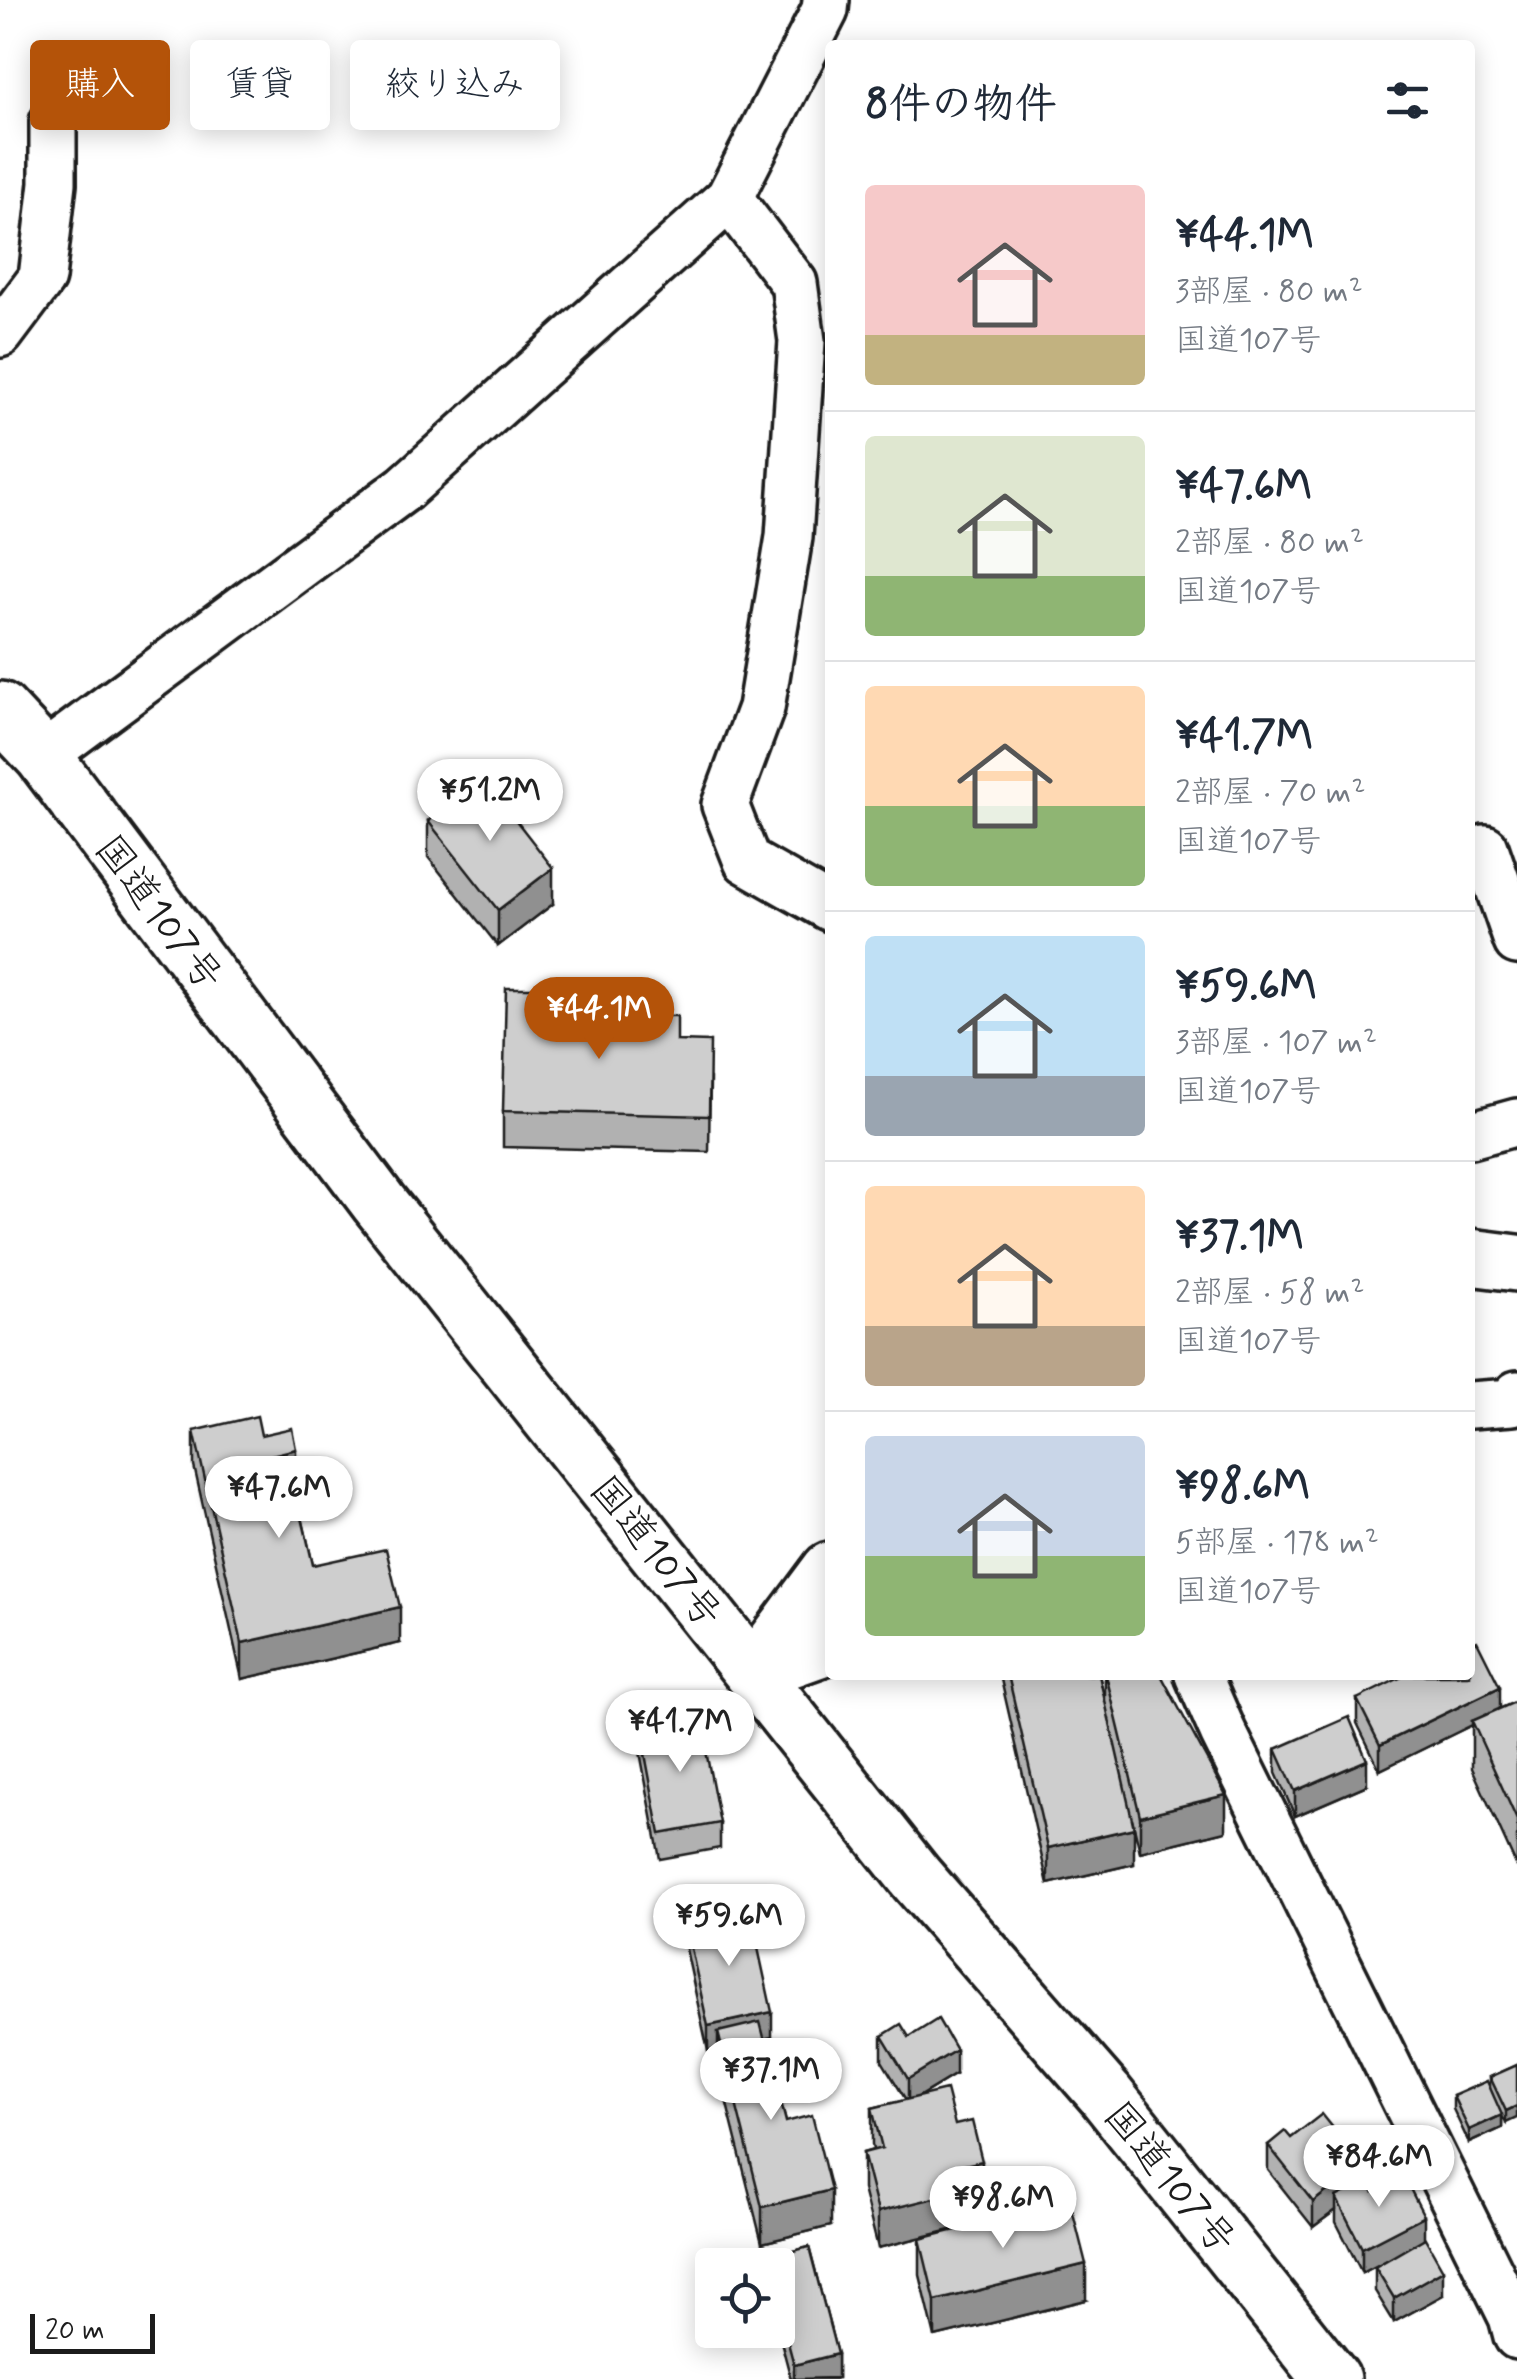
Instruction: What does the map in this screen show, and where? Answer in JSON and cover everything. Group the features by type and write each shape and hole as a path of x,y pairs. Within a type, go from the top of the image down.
{"highway":[{"name":"国道107号","path":"0,710 43,756 378,1202 916,1878 1105,2094 1332,2379"},
{"path":"1475,1257 1517,1263"},
{"path":"1475,1294 1517,1300"},
{"path":"754,1672 825,1577"},
{"path":"754,1672 825,1647"}],"street":[{"path":"43,756 405,488 729,198 825,10 826,0"},
{"path":"0,334 42,278 52,183 52,130"},
{"path":"729,198 794,283 802,340 789,538 777,613 761,708 726,806 747,861 825,909"},
{"path":"1491,848 1517,941"},
{"path":"1475,1134 1517,1122"},
{"path":"1475,1405 1512,1402 1517,1394"},
{"path":"1200,1680 1222,1732 1512,2317 1517,2336"}],"building":[{"path":"483,778 553,868 498,910 428,821"},
{"path":"506,988 556,988 555,1013 677,1016 677,1041 710,1042 709,1116 503,1111"},
{"path":"257,1416 261,1435 292,1428 296,1449 268,1456 272,1475 291,1470 313,1565 386,1549 400,1607 242,1643 194,1431"},
{"path":"1475,1642 1500,1687 1380,1745 1357,1699 1396,1680 1475,1680"},
{"path":"1009,1680 1100,1680 1134,1828 1048,1848"},
{"path":"1107,1680 1164,1680 1226,1795 1140,1816"},
{"path":"1517,1701 1517,1820 1472,1721"},
{"path":"699,1715 720,1823 660,1834 640,1727"},
{"path":"1349,1717 1367,1760 1295,1791 1276,1749"},
{"path":"750,1911 772,2012 708,2026 686,1925"},
{"path":"938,2019 956,2050 908,2079 882,2036 901,2024 909,2037"},
{"path":"760,2022 786,2122 812,2115 831,2190 762,2207 718,2032"},
{"path":"1517,2065 1517,2106 1506,2111 1490,2077"},
{"path":"1487,2081 1502,2115 1469,2130 1453,2096"},
{"path":"946,2090 955,2125 972,2121 982,2161 961,2166 967,2190 878,2212 863,2153 882,2148 872,2108"},
{"path":"1322,2114 1362,2164 1313,2202 1268,2145 1285,2131 1291,2138"},
{"path":"1403,2175 1424,2216 1362,2248 1336,2197 1368,2181 1373,2191"},
{"path":"1070,2201 1086,2264 935,2301 920,2239"},
{"path":"1425,2238 1443,2270 1394,2298 1375,2267"},
{"path":"809,2247 837,2354 794,2365 789,2348 795,2348 795,2250"}]}
